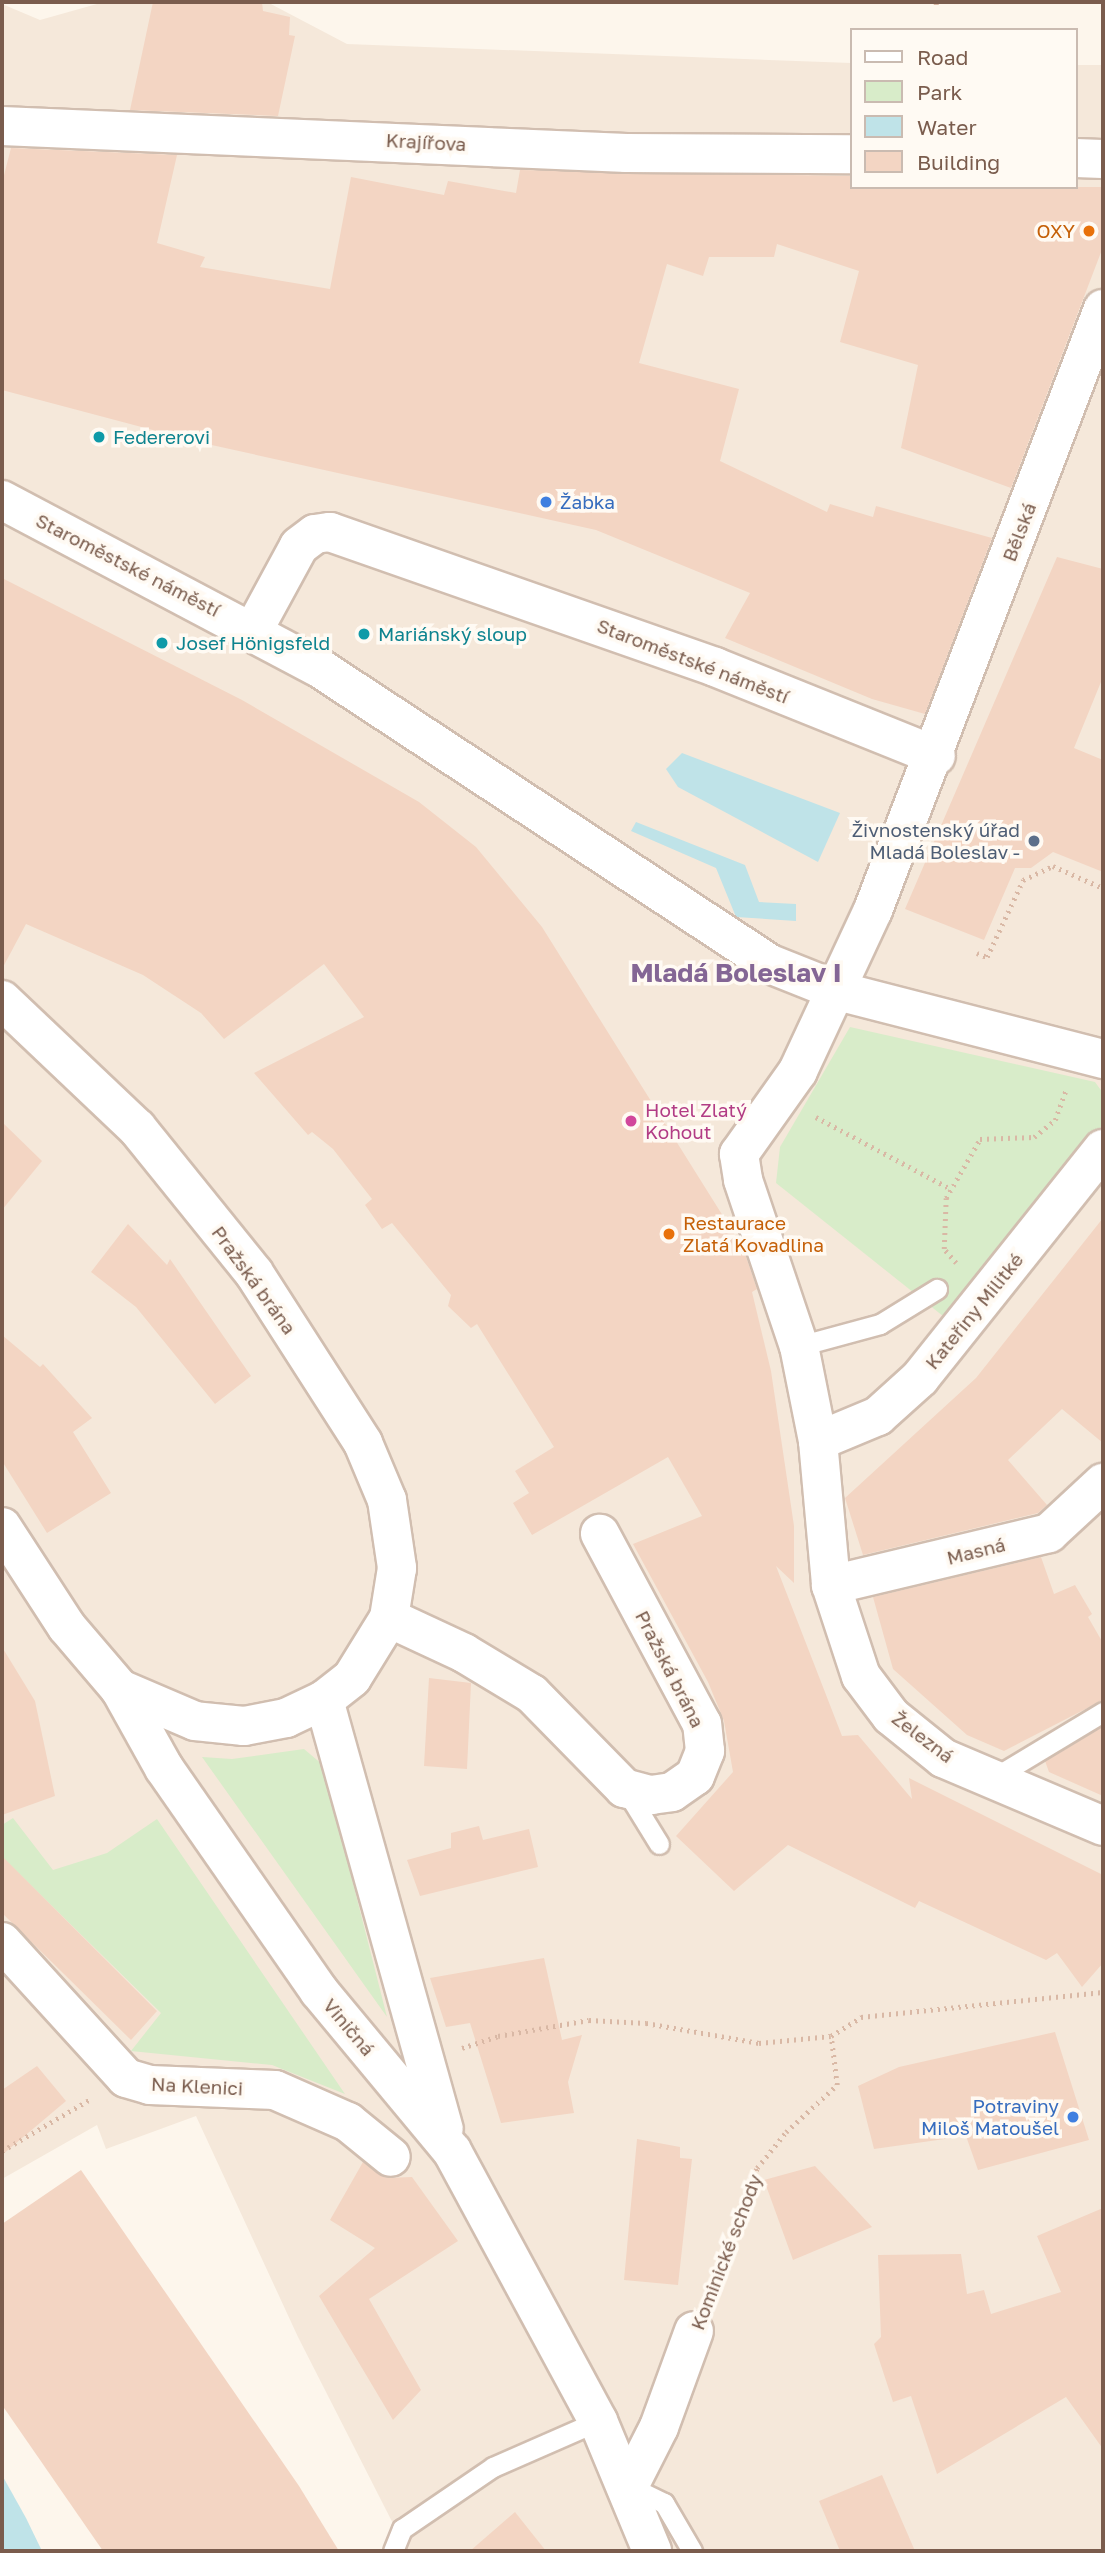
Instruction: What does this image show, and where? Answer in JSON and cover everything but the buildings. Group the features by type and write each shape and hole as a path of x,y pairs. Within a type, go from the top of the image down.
{"street":[{"name":"Krajířova","path":"2,126 626,153 850,154"},
{"path":"1077,158 1103,159"},
{"name":"Bělská","path":"936,756 1103,309"},
{"name":"Staroměstské náměstí","path":"2,500 254,629 769,964 838,992 1092,1054"},
{"name":"Staroměstské náměstí","path":"254,629 299,547 315,534 330,532 715,667 936,756"},
{"path":"781,1098 838,992 936,756"},
{"name":"Pražská brána","path":"2,1000 145,1121 254,1273 395,1496 397,1568 389,1618 352,1678 324,1700 286,1718 244,1726 195,1721 120,1689"},
{"name":"Železná","path":"781,1098 739,1154 743,1180 799,1346 818,1441 822,1526 831,1586 861,1676 891,1716 943,1758 1103,1826"},
{"name":"Kateřiny Militké","path":"818,1441 878,1416 920,1378 1103,1149"},
{"name":"Masná","path":"831,1586 1049,1533 1103,1483"},
{"name":"Viničná","path":"2,1527 67,1627 120,1689 164,1768 318,1991 452,2151 598,2421 629,2486 652,2551"},
{"name":"Pražská brána","path":"600,1534 702,1724 705,1751 695,1776 672,1792 651,1795 624,1788"},
{"path":"389,1618 464,1653 532,1695 624,1788"},
{"path":"324,1700 420,2060 452,2151"},
{"name":"Na Klenici","path":"2,1942 126,2078 150,2085 275,2090 348,2122 391,2157"},
{"name":"Kominické schody","path":"629,2486 659,2427 694,2331"}],"lane":[{"path":"799,1346 880,1325 937,1289"},
{"path":"991,1779 1103,1712"},
{"path":"624,1788 659,1844"},
{"path":"393,2551 402,2529 493,2467 598,2421"},
{"path":"629,2486 664,2503 692,2551"}],"path":[{"path":"977,953 987,957 1023,880 1053,866 1103,888"},
{"path":"986,1298 944,1249 946,1198 980,1139 1034,1137 1055,1121 1092,1054"},
{"path":"781,1098 951,1189"},
{"path":"461,2049 498,2036 589,2020 759,2043 831,2036 861,2017 1046,2002 1103,1992"},
{"name":"Kominické schody","path":"694,2331 757,2168 786,2132 837,2085 831,2036"},
{"path":"2,2151 126,2078"}],"shaded area":[{"path":"104,2 267,2 347,44 850,63 850,189 1077,189 1077,65 1103,65 1103,2551 407,2551 298,2337 196,2116 106,2149 97,2125 2,2179 2,4 40,20"}],"green space":[{"path":"850,1027 1095,1082 1103,1093 1103,1124 948,1320 776,1183 780,1147"},
{"path":"304,1749 323,1765 387,2017 202,1757 232,1759"},
{"path":"13,1818 53,1870 107,1853 157,1819 345,2094 272,2065 131,2051 161,2013 2,1857 2,1825"}],"water":[{"path":"682,753 840,813 818,862 678,787 666,769"},
{"path":"636,822 745,865 759,902 796,904 796,921 736,917 716,868 631,831"},
{"path":"2,2475 26,2518 42,2551 2,2551"}],"place":[{"name":"OXY","path":"1089,231"},
{"name":"Federerovi","path":"99,437"},
{"name":"Žabka","path":"546,502"},
{"name":"Mariánský sloup","path":"364,634"},
{"name":"Josef Hönigsfeld","path":"162,643"},
{"name":"Živnostenský úřad Mladá Boleslav -","path":"1034,841"},
{"name":"Hotel Zlatý Kohout","path":"631,1121"},
{"name":"Restaurace Zlatá Kovadlina","path":"669,1234"},
{"name":"Potraviny Miloš Matoušel","path":"1073,2117"}],"district":[{"name":"Mladá Boleslav I","path":"736,973"}]}
